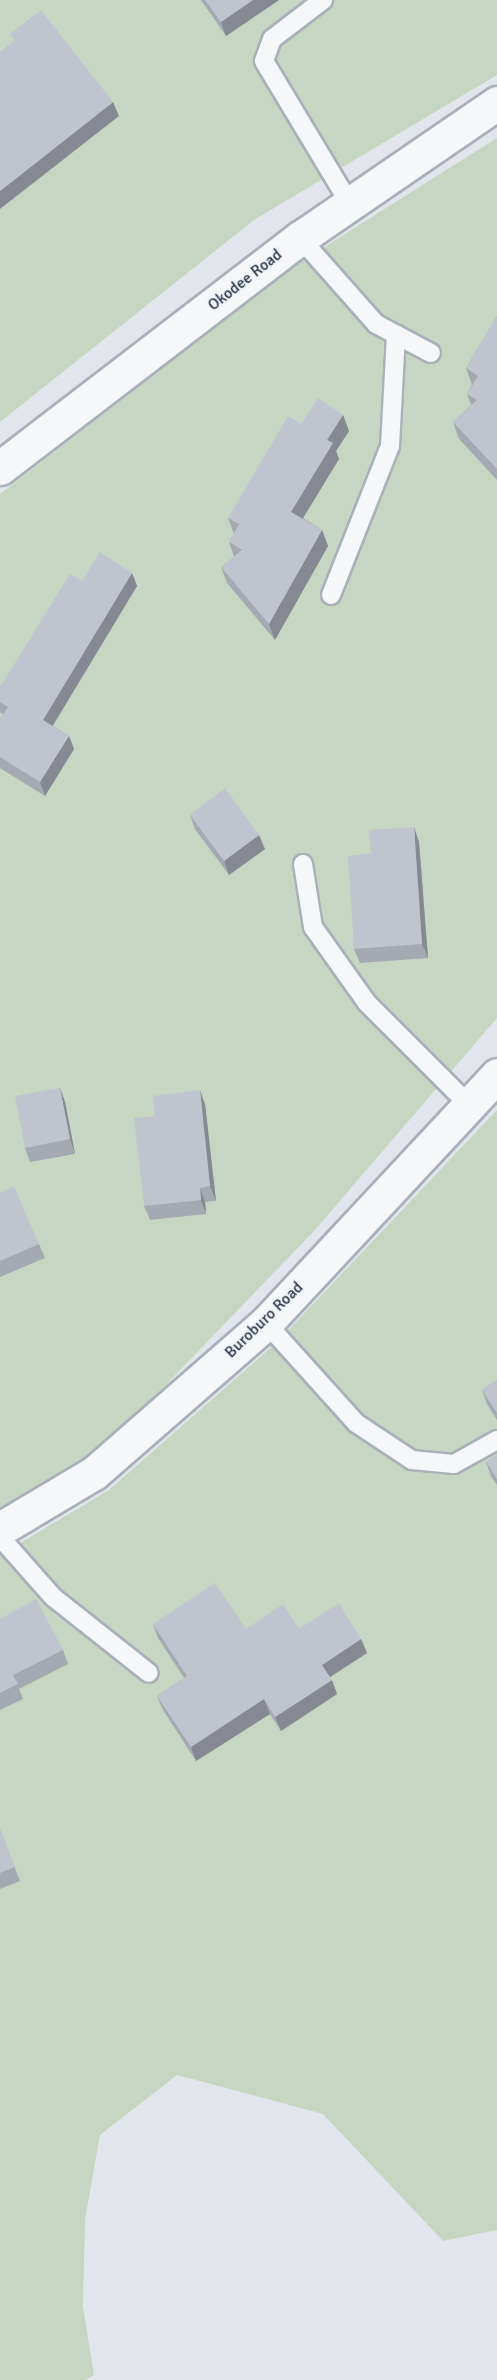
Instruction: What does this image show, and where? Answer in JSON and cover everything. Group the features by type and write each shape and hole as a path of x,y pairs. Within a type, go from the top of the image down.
{"street":[{"name":"Okodee Road","path":"0,468 300,238 497,103"},
{"name":"Buroburo Road","path":"0,1529 94,1473 266,1323 497,1075"}],"lane":[{"path":"323,0 272,39 264,61 350,204"},
{"path":"300,238 376,324 431,353"},
{"path":"331,595 390,446 396,334"},
{"path":"303,864 314,927 367,1003 470,1105"},
{"path":"266,1323 356,1423 411,1460 454,1464 497,1440"},
{"path":"0,1537 52,1597 149,1673"}],"green space":[{"path":"0,0 497,0 497,75 254,220 0,422"},
{"path":"497,138 497,1018 315,1230 108,1445 0,1511 0,494 294,266"},
{"path":"497,1110 497,2230 443,2241 323,2114 177,2075 100,2135 85,2220 83,2307 94,2375 86,2380 0,2380 0,1555 109,1490 277,1342"}],"building":[{"path":"205,0 253,0 221,22"},
{"path":"41,10 113,102 0,191 0,52 15,40 10,34"},
{"path":"497,316 497,469 453,422 477,400 467,394 478,376 466,368"},
{"path":"318,398 343,415 327,440 333,443 291,512 322,530 269,624 221,567 242,550 229,542 239,524 228,518 288,416 301,424"},
{"path":"100,552 132,573 43,720 69,736 40,782 0,757 0,719 8,707 0,702 0,687 70,574 82,581"},
{"path":"225,788 259,835 224,861 190,815"},
{"path":"414,827 422,944 354,949 348,856 371,853 369,830"},
{"path":"60,1088 70,1139 25,1148 15,1096"},
{"path":"200,1090 210,1186 200,1188 201,1200 144,1206 134,1118 155,1116 153,1096"},
{"path":"14,1186 39,1244 0,1261 0,1193"},
{"path":"497,1380 497,1413 482,1390"},
{"path":"497,1455 497,1479 486,1462"},
{"path":"215,1583 246,1629 283,1604 299,1629 339,1603 361,1639 322,1665 332,1680 275,1717 264,1699 191,1747 157,1696 187,1676 153,1624"},
{"path":"36,1599 63,1650 13,1675 18,1684 0,1693 0,1619"},
{"path":"0,1829 15,1867 0,1873"}]}
